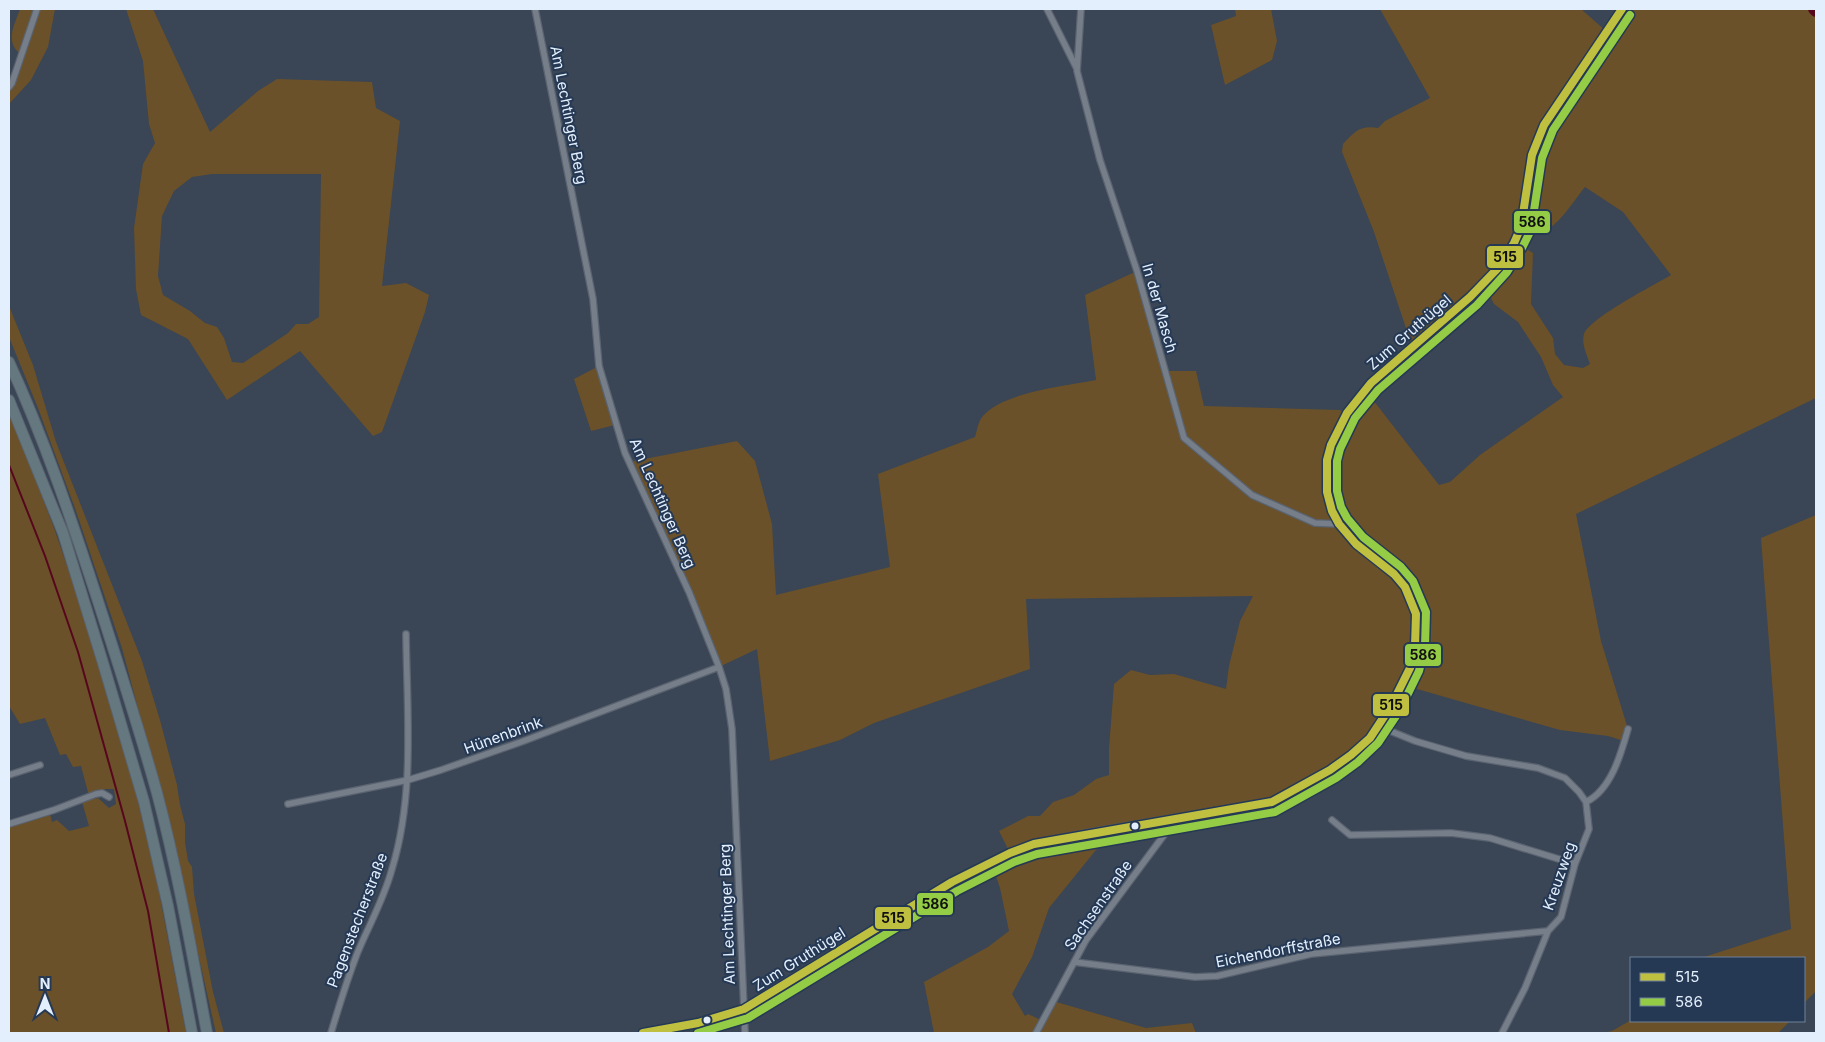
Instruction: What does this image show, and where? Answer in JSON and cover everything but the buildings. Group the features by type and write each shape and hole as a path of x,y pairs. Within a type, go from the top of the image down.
{"highway":[{"path":"9,362 27,402 76,533 118,661 155,784 182,903 207,1033"},
{"path":"9,400 63,533 144,802 168,906 192,1033"}],"street":[{"path":"9,88 38,9"},
{"name":"Am Lechtinger Berg","path":"535,9 593,299 599,366 625,453 689,592 726,689 732,729 745,1033"},
{"path":"1047,9 1078,71"},
{"name":"In der Masch","path":"1081,9 1078,71 1100,160 1137,270 1184,438 1252,495 1315,523 1339,524"},
{"name":"Zum Gruthügel","path":"643,1033 698,1022 744,1009 952,882 1010,853 1034,844 1272,802 1330,770 1370,738 1395,699 1410,668 1415,646 1416,614 1405,587 1394,574 1356,544 1339,524 1332,511 1327,492 1326,476 1327,460 1336,432 1347,412 1372,383 1470,297 1499,268 1520,227 1525,207 1532,155 1544,124 1622,9"},
{"name":"Pagenstecherstraße","path":"331,1033 358,952 386,889 393,868 408,780 406,634"},
{"name":"Hünenbrink","path":"288,804 408,780 521,742 719,667"},
{"path":"1378,726 1415,741 1466,756 1538,768 1566,778 1586,802 1593,799 1611,774 1628,729"},
{"path":"9,775 40,765"},
{"path":"9,824 96,794 102,793 109,797"},
{"name":"Kreuzweg","path":"1502,1033 1525,988 1548,931 1561,917 1575,864 1589,829 1586,802"},
{"name":"Sachsenstraße","path":"1036,1033 1086,940 1164,836 1170,820"},
{"path":"1332,820 1350,835 1451,833 1490,838 1575,864"},
{"name":"Eichendorffstraße","path":"1074,962 1195,978 1217,976 1311,954 1548,931"}],"shaded area":[{"path":"20,9 55,9 48,47 31,80 9,104 9,87 22,55 16,50 12,40 13,28"},
{"path":"126,9 153,9 210,132 258,91 277,79 372,82 376,108 400,121 382,286 406,283 429,295 425,312 382,432 373,436 300,351 227,400 188,339 141,315 136,289 134,228 143,164 155,143 149,124 143,61","holes":["212,174 321,174 319,317 308,324 296,324 288,333 243,363 232,362 224,338 217,327 205,323 190,311 163,295 158,276 162,216 174,191 192,177"]},
{"path":"1235,9 1271,9 1277,41 1272,60 1225,85 1211,25 1236,16"},
{"path":"1380,9 1581,9 1606,31 1622,9 1816,9 1816,398 1576,514 1601,641 1628,729 1624,741 1608,736 1560,730 1403,685 1378,726 1351,755 1272,802 1102,831 1104,840 1049,908 1032,957 1012,994 1025,1016 1028,1014 1043,1021 1053,1001 1146,1028 1192,1023 1196,1033 934,1033 924,982 988,947 1009,931 1000,888 991,861 1010,853 999,831 1028,816 1040,816 1053,802 1074,795 1096,779 1109,775 1114,684 1131,670 1150,675 1174,674 1226,689 1229,666 1240,621 1253,596 1026,599 1030,669 874,723 840,740 770,761 757,649 719,667 629,462 737,441 755,461 772,524 776,595 890,567 878,474 975,437 981,418 992,408 1005,401 1036,391 1096,380 1085,295 1137,271 1165,371 1196,371 1204,406 1339,410 1347,412 1412,346 1374,232 1342,152 1343,144 1358,130 1372,127 1378,128 1385,121 1430,98","holes":["1585,187 1623,212 1671,275 1610,311 1589,327 1584,334 1583,341 1590,364 1583,368 1564,365 1555,354 1553,338 1531,304 1533,253 1520,245 1527,229 1542,231 1554,225","1487,290 1494,304 1518,322 1541,357 1553,385 1563,397 1480,455 1450,482 1439,485 1370,396"]},
{"path":"9,306 33,365 56,442 142,661 160,720 185,824 185,842 188,861 192,867 194,894 213,992 224,1033 216,1033 170,829 122,648 76,511 38,408 9,337"},
{"path":"599,366 615,425 591,431 574,379"},
{"path":"9,411 54,528 78,598 135,789 157,882 186,1033 9,1033 9,827 50,814 52,822 57,820 69,831 89,826 82,802 98,798 109,808 116,804 114,789 105,789 102,793 89,796 81,766 73,767 66,754 60,755 45,718 20,724 9,706"},
{"path":"1816,515 1816,991 1805,1002 1805,957 1704,957 1791,929 1761,538"},
{"path":"1630,1021 1789,1022 1778,1033 1602,1033 1612,1031"}],"waterway":[{"path":"9,465 45,556 78,652 148,911 169,1033"}],"transit line":[{"name":"515","path":"643,1033 698,1023 744,1009 952,882 1010,853 1034,844 1272,802 1330,770 1370,738 1391,706 1410,668 1415,646 1416,614 1405,587 1394,574 1356,544 1339,524 1332,511 1327,492 1327,460 1331,445 1347,413 1371,383 1470,297 1499,267 1514,243 1521,227 1532,155 1544,125 1622,9"},
{"name":"586","path":"698,1033 748,1018 957,891 1014,862 1037,854 1275,812 1336,778 1358,762 1378,743 1400,710 1419,671 1425,647 1426,612 1413,581 1401,567 1363,537 1347,518 1341,507 1337,491 1337,461 1340,449 1355,418 1378,390 1477,305 1507,272 1531,230 1542,158 1553,130 1630,15"}]}
